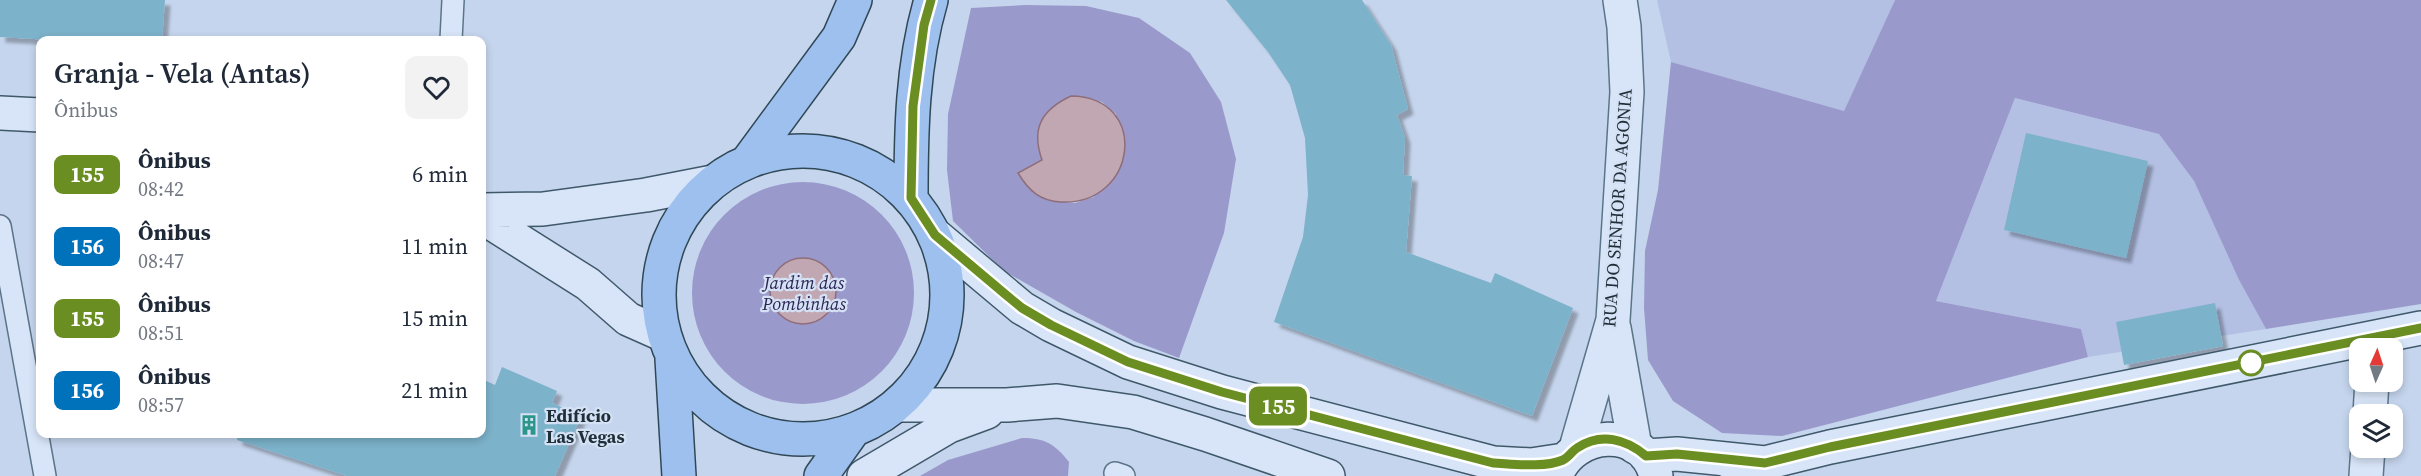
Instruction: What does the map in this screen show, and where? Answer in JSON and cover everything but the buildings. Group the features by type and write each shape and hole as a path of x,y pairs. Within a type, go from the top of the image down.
{"main road":[{"path":"747,162 839,37 855,0"},
{"path":"911,198 913,106 924,25 931,0"},
{"path":"668,346 696,393 729,419 768,435 811,440 853,431 897,405 928,370 945,327 948,280 935,235 911,198 884,174 852,159 817,152 781,152 747,162 714,182 684,213 665,251 658,293 668,346 679,476"},
{"path":"821,476 853,431"}],"street":[{"name":"RUA DO SENHOR DA AGONIA","path":"1565,461 1612,320 1627,92 1624,27 1620,0"},
{"path":"0,113 36,115"},
{"path":"486,210 543,209 646,195 714,182"},
{"path":"486,220 588,284 628,319 668,346"},
{"path":"935,235 1022,308 1051,325 1128,362 1222,392 1493,463 1531,465 1565,461 1589,441 1605,439 1620,440 1646,460 1677,454 1756,472 1830,447 2349,348"},
{"path":"1612,320 1646,460"},
{"path":"2390,338 2421,328"},
{"path":"897,405 1007,405 1057,401 1133,412 1328,476"},
{"path":"864,476 949,426 1007,405"},
{"path":"2366,476 2367,458"}],"lane":[{"path":"451,36 453,0"},
{"path":"0,226 36,426"},
{"path":"38,438 45,476"}],"shaded area":[{"path":"1657,0 1895,0 1844,111 1671,62"},
{"path":"1071,96 1097,101 1114,114 1123,131 1124,151 1119,170 1106,187 1087,199 1061,202 1047,200 1026,185 1018,173 1042,160 1038,139 1041,122 1052,108"},
{"path":"2015,98 2159,134 2194,181 2239,280 2266,329 2088,357 2081,329 1936,301"},
{"path":"803,258 816,261 826,268 833,278 836,291 833,304 826,314 816,321 803,324 790,321 780,314 773,304 770,291 773,278 780,268 790,261"}],"green space":[{"path":"1895,0 2421,0 2421,304 2266,329 2239,280 2194,181 2159,134 2015,98 1936,301 2081,329 2088,357 1782,436 1722,433 1673,401 1648,360 1644,308 1645,251 1658,190 1671,62 1844,111"},
{"path":"1025,5 1086,6 1139,18 1190,53 1221,102 1236,159 1224,233 1179,358 1134,341 1076,312 1004,271 953,221 947,170 948,114 971,8","holes":["1085,97 1102,102 1116,114 1094,197 1075,203 1052,201 1042,160"]},
{"name":"Jardim das Pombinhas","path":"803,182 825,184 855,195 873,207 889,223 901,241 909,261 914,293 912,315 901,345 889,363 873,379 855,391 835,399 803,404 781,402 751,391 733,379 717,363 705,345 697,325 692,293 694,271 705,241 717,223 733,207 751,195 771,187"},
{"path":"1022,438 1037,439 1054,446 1069,462 1068,476 920,476 948,460"}],"bus line":[{"name":"155","path":"931,0 924,25 913,106 911,198 935,235 971,266 1022,308 1051,325 1128,362 1222,392 1493,463 1531,465 1564,460 1576,448 1589,441 1605,439 1620,440 1635,447 1646,456 1677,454 1765,463 1830,447 2421,328"}],"place":[{"name":"Edifício Las Vegas","path":"529,425"}]}
